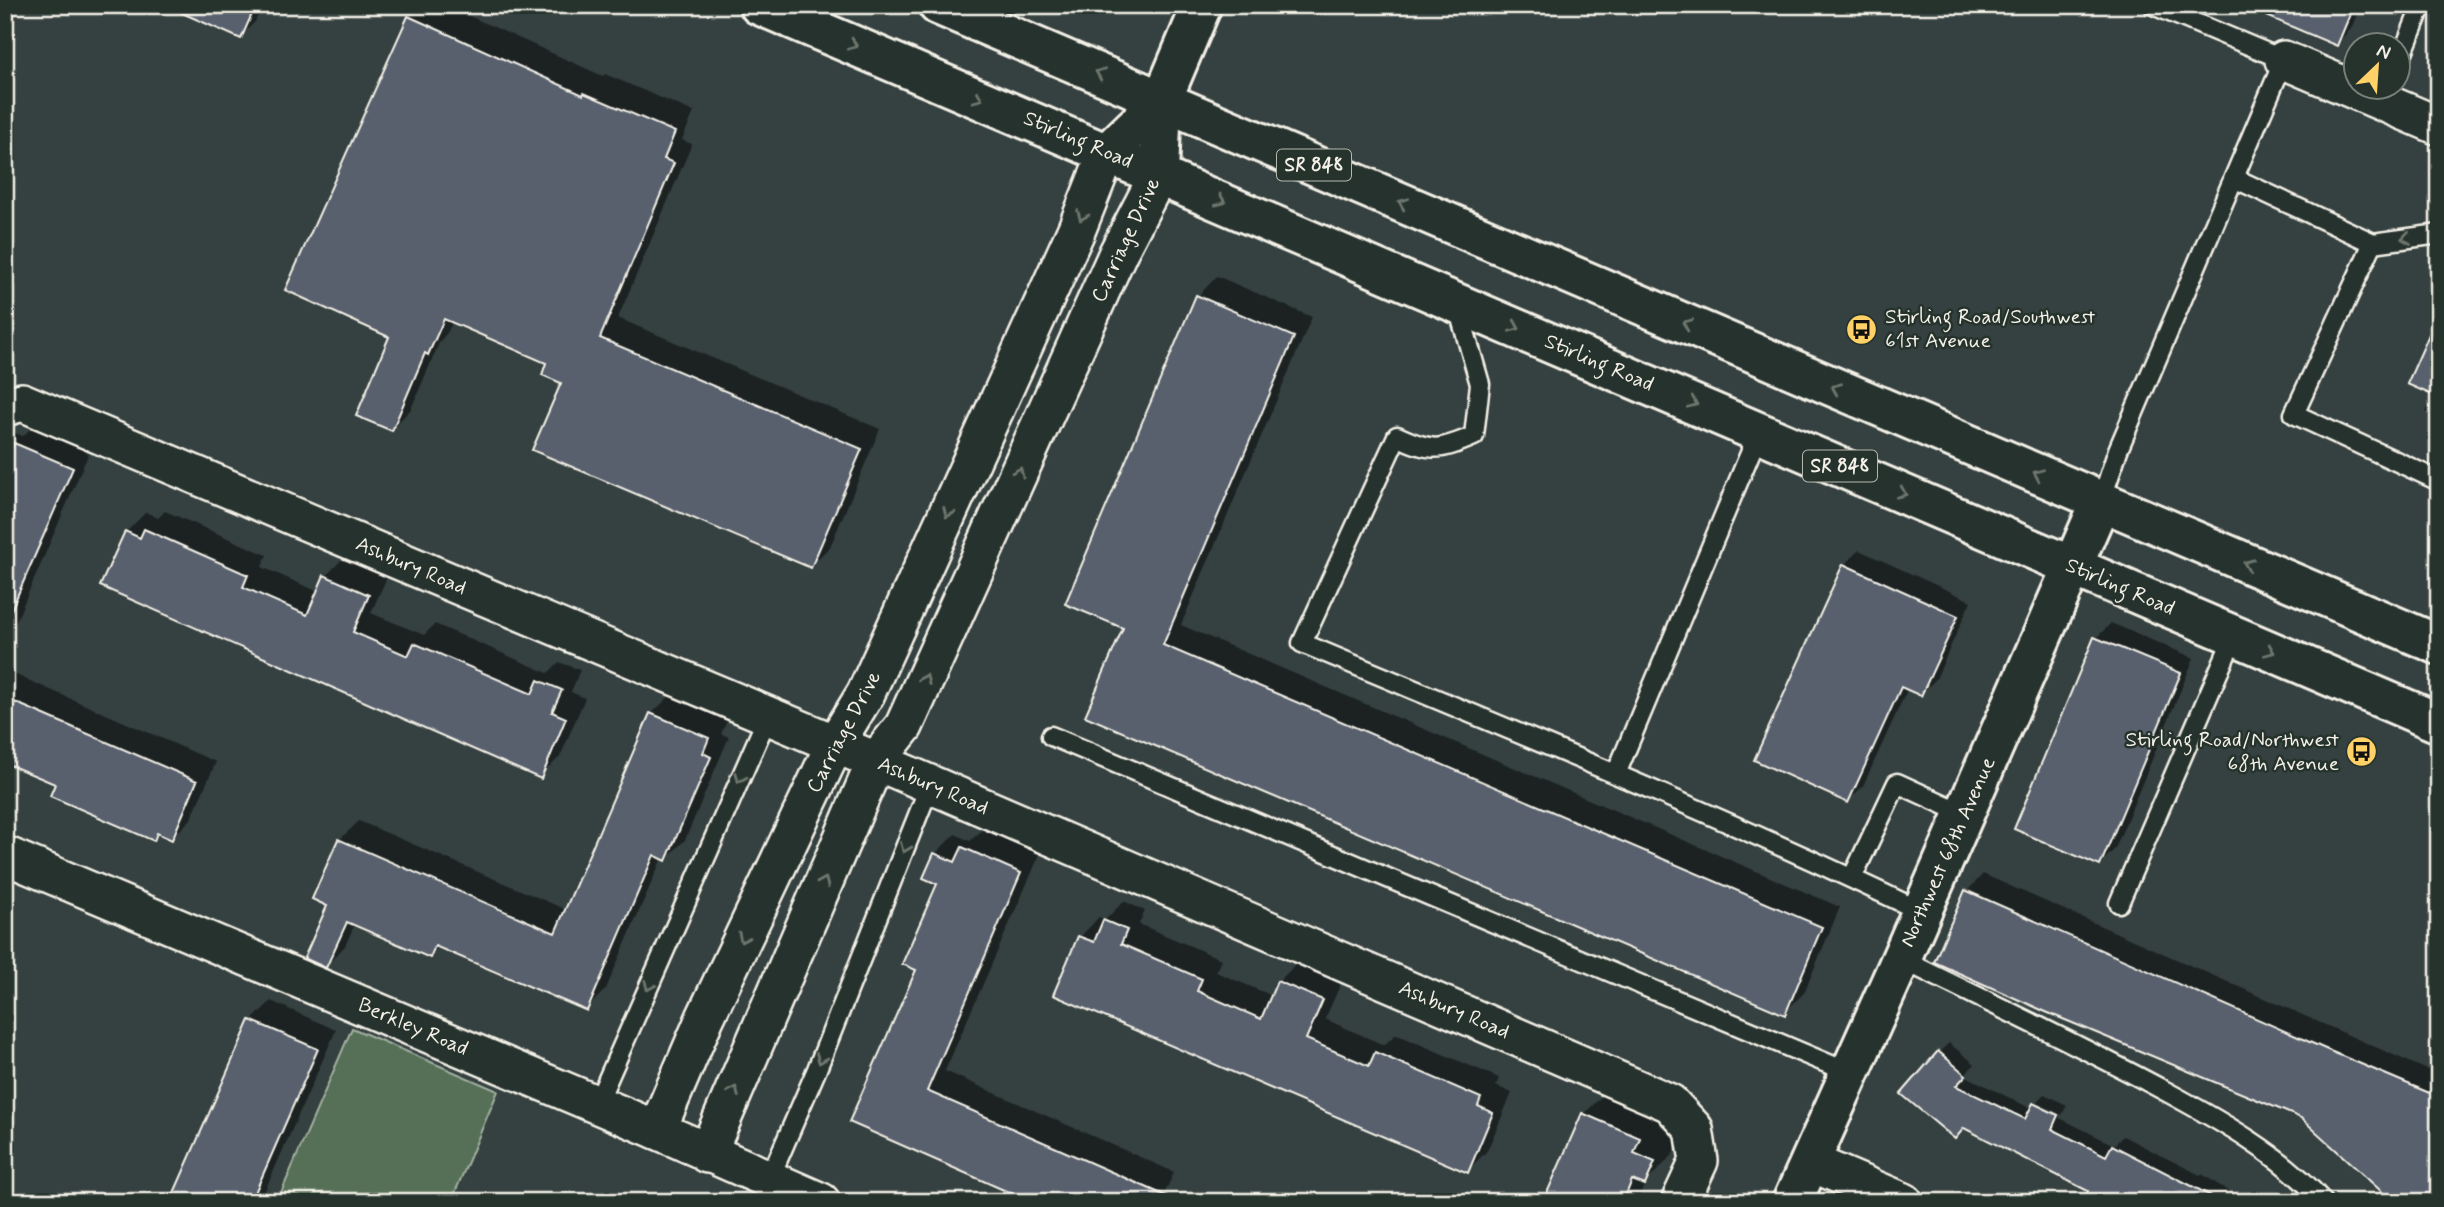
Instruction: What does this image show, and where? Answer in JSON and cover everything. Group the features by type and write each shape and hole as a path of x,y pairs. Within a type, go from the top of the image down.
{"main road":[{"name":"Stirling Road","path":"759,5 2439,723"},
{"name":"SR 848","path":"938,5 2439,645"},
{"path":"1162,100 1202,5"},
{"name":"Carriage Drive","path":"1107,153 1162,100"},
{"name":"Carriage Drive","path":"1158,174 1162,100"},
{"name":"Northwest 68th Avenue","path":"1792,1202 1922,912 2101,500"}],"street":[{"path":"2284,60 2342,80"},
{"path":"2399,102 2439,126"},
{"name":"Carriage Drive","path":"657,1130 705,1018 835,744 866,693 1076,231 1107,153"},
{"name":"Carriage Drive","path":"708,1154 876,761 904,726 1118,253 1158,174"},
{"path":"1050,287 1094,307"},
{"name":"Ashbury Road","path":"5,407 22,402 876,761 1670,1103 1694,1129 1699,1161 1681,1202"},
{"name":"Berkley Road","path":"5,855 597,1104 821,1202"},
{"path":"1810,1162 1904,1202"}],"lane":[{"path":"2101,500 2118,450 2284,60 2153,5"},
{"path":"2412,32 2422,5"},
{"path":"2234,178 2373,243 2439,233"},
{"path":"2373,243 2294,414 2439,481"},
{"path":"1456,302 1480,384 1474,436 1446,448 1420,447 1397,436 1302,643 1616,774 1852,878 1922,912"},
{"path":"1616,774 1759,432"},
{"path":"2119,902 2234,636"},
{"path":"597,1104 768,716"},
{"path":"1051,736 1850,1073"},
{"path":"1852,878 1897,783 1965,814"},
{"path":"769,1180 817,1069 930,785"},
{"path":"1901,959 2132,1073 2226,1124 2308,1185 2323,1202"}],"green space":[{"path":"352,1028 498,1091 451,1202 277,1202"}],"building":[{"path":"164,5 256,5 241,39"},
{"path":"2241,5 2354,5 2337,46"},
{"path":"408,16 583,95 584,93 675,132 664,159 674,163 600,338 862,449 811,568 532,450 561,383 542,375 546,363 444,319 428,355 425,353 392,431 356,416 389,337 285,290"},
{"path":"1196,295 1294,337 1163,645 1822,927 1785,1015 1085,716 1123,628 1065,604"},
{"path":"2439,312 2439,398 2407,384"},
{"path":"14,443 73,468 5,624 5,463"},
{"path":"144,529 248,575 243,587 307,615 324,575 369,595 353,632 408,656 414,643 532,694 538,680 562,690 552,712 566,718 541,779 100,586 125,531 140,538"},
{"path":"1843,564 1958,616 1921,696 1901,687 1848,803 1754,760"},
{"path":"2094,637 2181,673 2100,866 2014,829"},
{"path":"5,698 197,781 172,840 157,833 154,841 50,796 55,784 5,763"},
{"path":"650,713 709,738 703,753 711,757 666,861 654,855 587,1011 435,946 430,958 347,922 326,968 304,958 327,906 312,899 338,839 555,933"},
{"path":"962,847 1021,873 927,1091 1180,1202 1009,1202 1013,1194 849,1122 916,970 902,964 937,884 923,878 934,853 955,862"},
{"path":"1965,890 2439,1097 2439,1202 2393,1202 2301,1118 2046,1012 1934,962"},
{"path":"1103,920 1127,930 1121,944 1202,979 1197,991 1261,1019 1277,981 1323,1000 1306,1039 1369,1066 1375,1052 1481,1098 1478,1106 1493,1113 1468,1173 1053,995 1078,936 1094,942"},
{"path":"250,1020 318,1049 251,1202 170,1202"},
{"path":"1938,1051 1966,1075 1956,1086 2025,1119 2033,1103 2058,1115 2052,1129 2106,1156 2112,1145 2223,1202 2083,1202 2088,1191 1964,1128 1955,1139 1901,1094"},
{"path":"1582,1113 1640,1138 1634,1153 1655,1162 1645,1185 1632,1180 1623,1202 1543,1202"}],"place":[{"name":"Stirling Road/Southwest 61st Avenue","path":"1862,329"},
{"name":"Stirling Road/Northwest 68th Avenue","path":"2362,752"}]}
